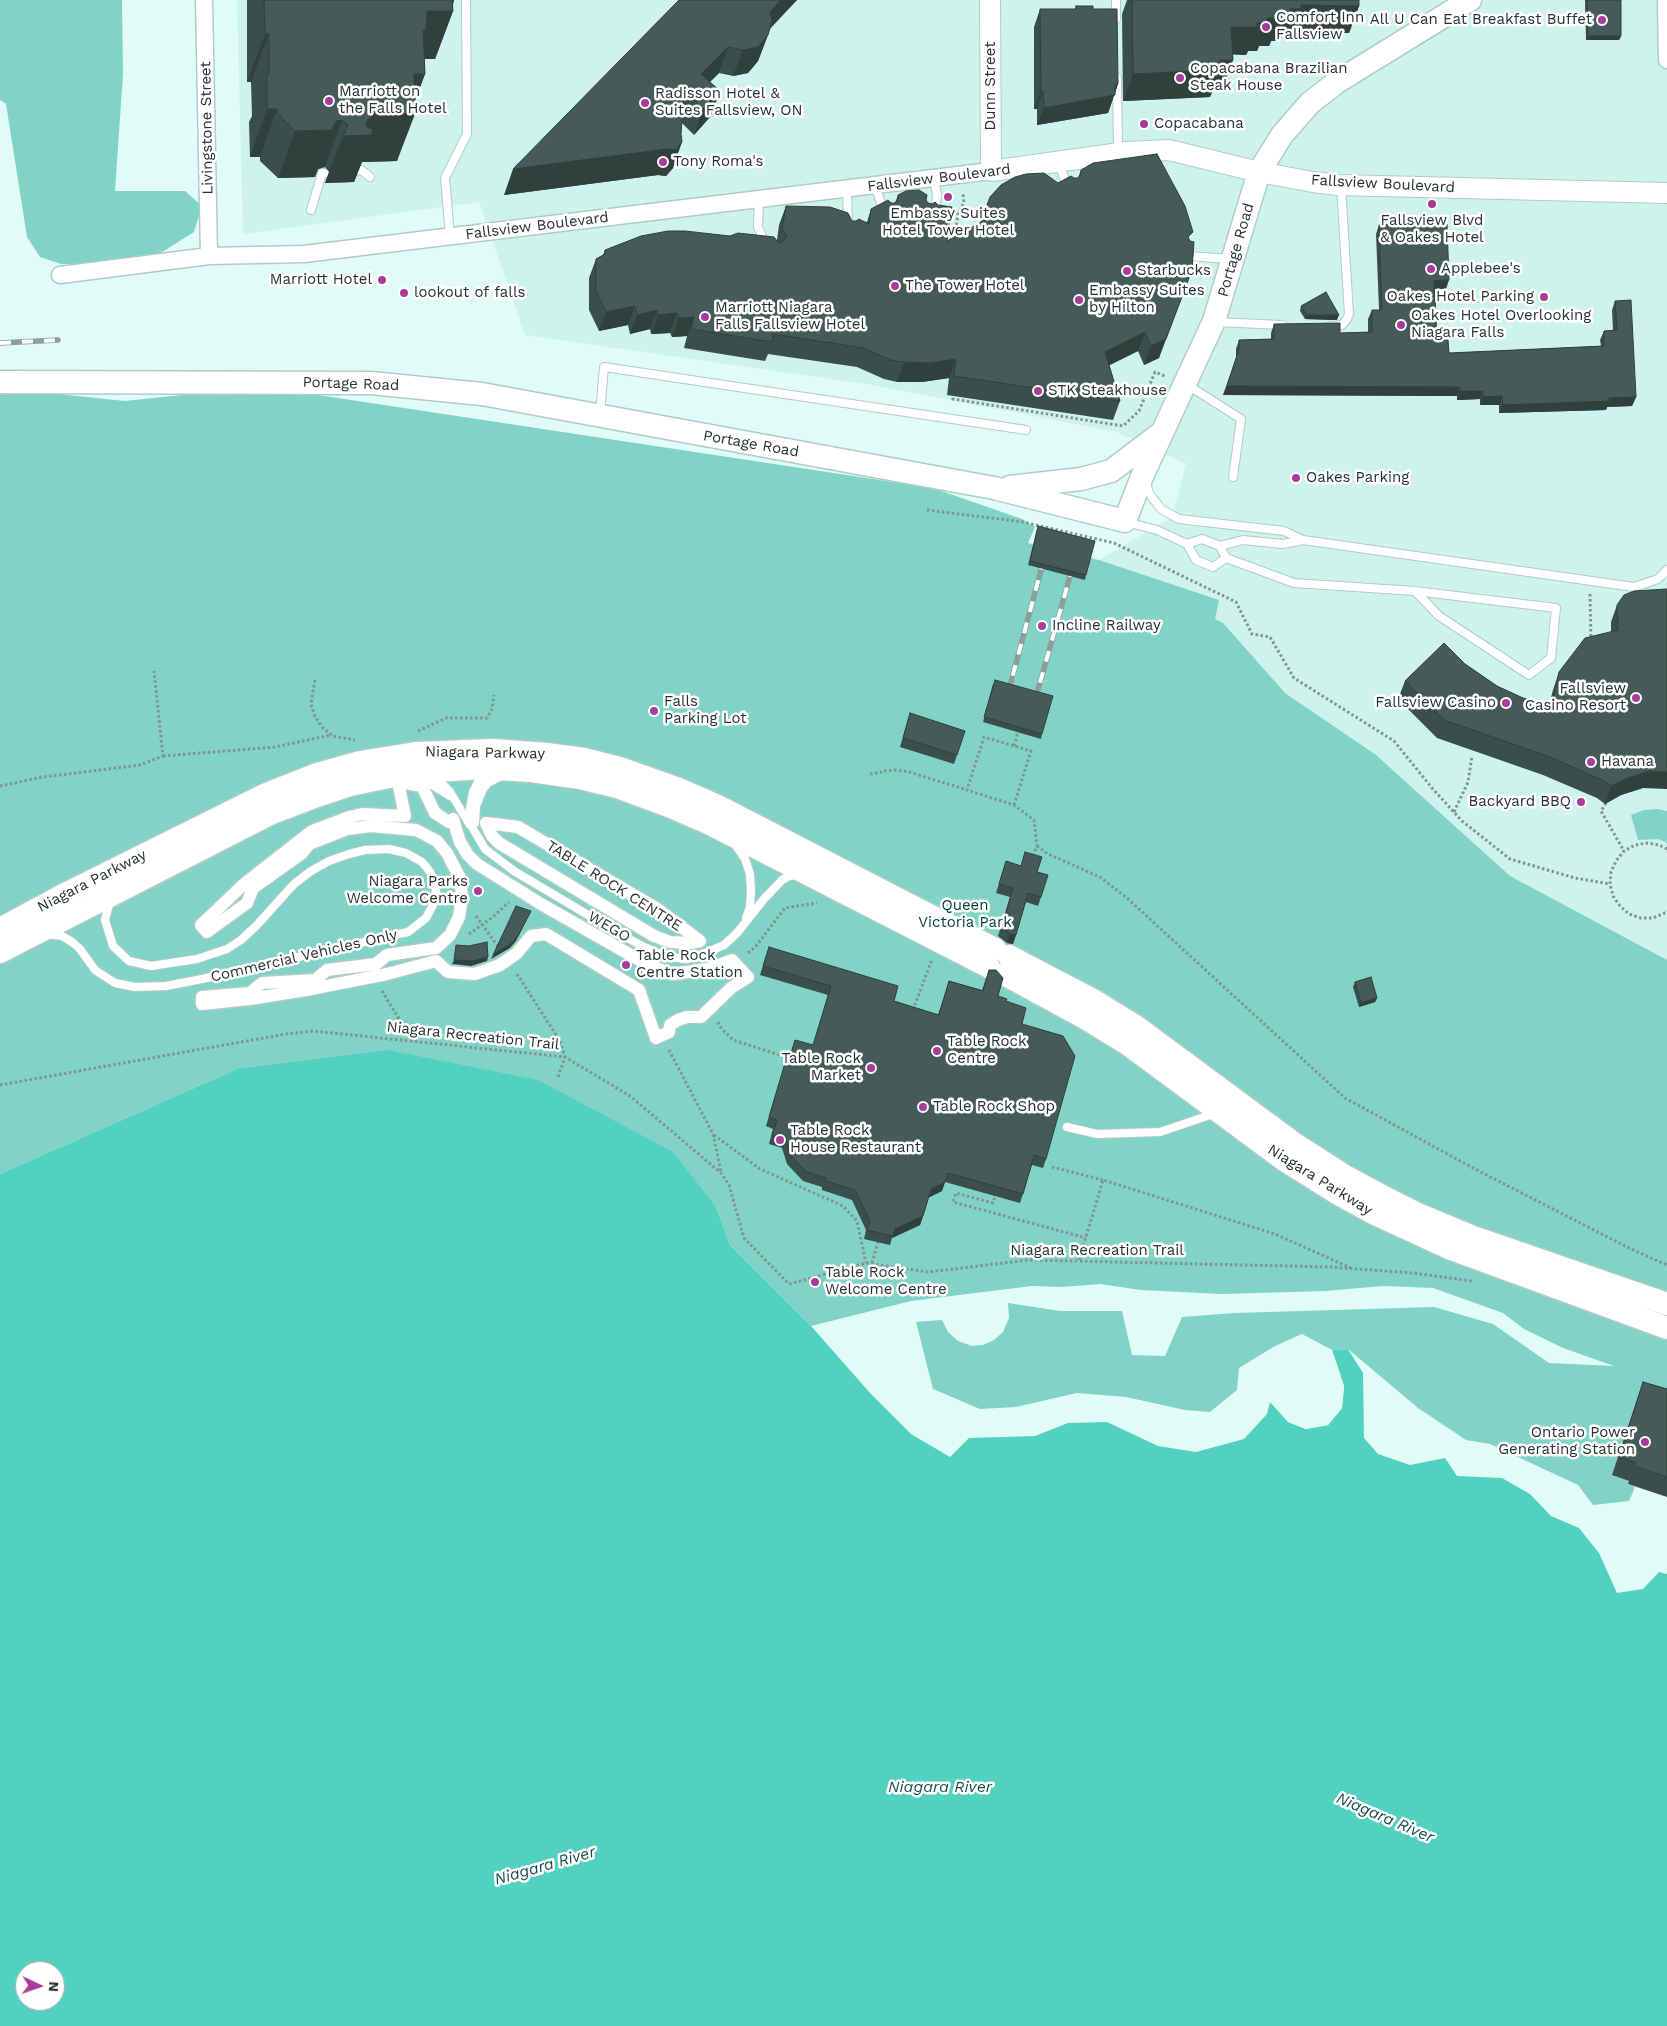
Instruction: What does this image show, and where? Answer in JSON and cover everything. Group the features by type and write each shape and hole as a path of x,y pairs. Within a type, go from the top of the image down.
{"main road":[{"name":"Portage Road","path":"0,382 371,383 482,394 994,488 1125,521 1143,474 1214,322 1259,172 1286,130 1310,103 1338,82 1470,0"},
{"path":"994,488 1081,479 1111,471 1162,432"},
{"name":"Niagara Parkway","path":"0,952 270,814 350,785 387,767 433,751 485,750 617,788 671,806 710,824 790,854 820,892 1095,1001 1137,1027 1295,1144 1345,1176 1384,1197 1420,1215 1473,1237 1667,1304"},
{"name":"Niagara Parkway","path":"0,929 65,894 264,795 341,766 497,769 530,762 584,759 644,776 718,806 790,854 999,962 1126,1043 1284,1160 1335,1192 1395,1224 1451,1249 1667,1328"}],"street":[{"name":"Livingstone Street","path":"204,0 209,256"},
{"name":"Dunn Street","path":"990,0 991,172"},
{"path":"1666,0 1667,60"},
{"name":"Fallsview Boulevard","path":"60,276 209,256 304,254 991,172 1118,153 1169,150 1259,172 1341,185 1667,193"},
{"path":"398,782 422,786 435,813 449,822 453,819 460,842 468,855 477,864 541,904 650,966 673,974 708,969 732,960 737,963 748,977 731,988 701,1017 687,1017 678,1020 670,1025 669,1032 656,1038 639,990 546,934 531,936 517,953 500,965 475,974 448,972 436,961 373,977 250,999 202,1004 202,997 250,992 262,983 315,980 327,970 376,964 387,955 436,948 456,926 462,907 460,878 442,846 430,836 416,830 370,826 348,829 309,844 302,853 253,888 247,903 207,932 201,925 243,885 312,831 362,814 405,816 398,782"},
{"name":"TABLE ROCK CENTRE","path":"486,823 518,827 659,910 700,941 690,943 670,942 654,936 499,843 492,836 486,823"}],"lane":[{"path":"450,236 445,178 467,134 466,0"},
{"path":"1116,0 1116,29"},
{"path":"1117,67 1118,153"},
{"path":"1058,162 1069,192"},
{"path":"354,170 361,170 370,177"},
{"path":"311,210 322,173 325,173"},
{"path":"924,218 936,204 937,194 934,179"},
{"path":"1326,326 1342,325 1347,319 1348,314 1341,185"},
{"path":"875,186 886,217"},
{"path":"847,235 848,189"},
{"path":"759,199 758,227 769,249"},
{"path":"1187,256 1233,259"},
{"path":"1214,322 1292,325"},
{"path":"600,416 604,367 1026,430"},
{"path":"1185,383 1241,418 1233,477"},
{"path":"1143,474 1149,493 1161,509 1178,519 1284,532 1303,540 1634,587 1658,579 1667,570"},
{"path":"1125,521 1158,530 1187,544 1196,560 1213,567 1226,558"},
{"path":"1187,544 1202,539 1220,546 1243,540 1283,544 1303,540"},
{"path":"1220,546 1226,558 1294,583 1415,591 1556,608 1551,658 1529,675 1439,616 1415,591"},
{"path":"480,842 475,816 478,798 483,789 494,779 530,762"},
{"path":"418,766 450,792 480,842"},
{"path":"387,767 427,783 448,794 460,808"},
{"name":"WEGO","path":"497,769 489,772 478,782 471,799 472,827 480,842 492,856 615,931 665,956 685,958 710,952 724,945 738,933 774,888 789,876 797,875 820,892"},
{"name":"WEGO","path":"710,824 738,847 745,859 750,874 751,891 750,907 744,924"},
{"name":"Commercial Vehicles Only","path":"33,936 50,934 62,936 80,949 95,970 115,983 143,988 166,986 408,932 421,923 430,912 436,890 433,877 428,869 422,862 406,853 398,850 379,849 349,854 329,861 311,871 294,884 246,935 226,950 197,959 151,966 136,964 123,957 113,946 106,926 106,913 113,896 133,884"},
{"path":"774,888 790,854"},
{"path":"1067,1127 1098,1134 1160,1132 1220,1112"}],"path":[{"path":"953,243 958,214 964,203 962,175"},
{"path":"955,387 954,399 1124,426 1139,411 1155,372"},
{"path":"926,510 1022,522 1114,543 1236,602 1252,634 1270,637 1294,678 1394,741 1454,812 1510,859 1575,878 1610,884"},
{"path":"1067,539 1069,533"},
{"path":"1590,581 1591,644"},
{"path":"154,671 163,756"},
{"path":"316,680 311,704 315,717 323,728 332,735 346,740 358,741"},
{"path":"409,732 418,731 446,718 487,718 492,708 494,695"},
{"path":"1014,746 1018,732"},
{"path":"0,786 43,777 140,765 163,756 275,747 332,735"},
{"path":"967,790 984,737 1014,746 1031,752 1014,805"},
{"path":"1454,812 1468,782 1472,756"},
{"path":"870,774 896,770 909,772 1014,805 1034,820 1037,846 1031,864"},
{"path":"1606,803 1601,811 1624,851"},
{"path":"1667,849 1659,845 1647,843 1635,845 1624,851 1616,861 1611,872 1610,884 1613,896 1629,914 1641,918 1654,918 1667,912"},
{"path":"1037,846 1048,854 1100,877 1127,898 1346,1098 1473,1168 1666,1265 1667,1260"},
{"path":"737,963 756,946 785,908 820,892"},
{"path":"503,896 517,906"},
{"path":"911,1016 933,956"},
{"path":"373,977 412,1040"},
{"path":"714,1006 721,1028 732,1040 789,1058"},
{"name":"Niagara Recreation Trail","path":"0,1085 286,1034 313,1031 566,1057 630,1096 721,1173 729,1185 744,1238 789,1284 866,1263 928,1272 1028,1260 1233,1263 1353,1269 1431,1275 1478,1283"},
{"path":"663,1035 673,1059 713,1134 721,1173"},
{"path":"558,1076 566,1057"},
{"path":"713,1134 760,1168 843,1206 857,1221 866,1263"},
{"path":"1052,1167 1103,1180 1275,1234 1353,1269"},
{"path":"1079,1260 1103,1180"},
{"path":"998,1188 993,1203 956,1192 953,1202 1086,1238"},
{"path":"872,1264 878,1242"}],"shaded area":[{"path":"237,0 1667,0 1667,1045 1213,629 1218,600 1099,560 1172,517 1186,464 1117,432 866,384 525,335 479,202 243,234"}],"green space":[{"path":"0,0 122,0 123,74 115,191 185,191 202,206 194,232 143,264 61,264 40,257 27,237 6,104 0,100"},
{"name":"Queen Victoria Park","path":"0,388 125,401 201,393 318,395 933,488 1022,519 1035,527 1028,543 1099,560 1219,600 1215,619 1223,623 1285,693 1376,755 1510,876 1667,960 1667,1409 1613,1475 1629,1481 1628,1484 1635,1487 1629,1501 1593,1505 1578,1485 1490,1444 1466,1440 1418,1408 1348,1349 1332,1350 1302,1334 1275,1346 1239,1368 1237,1390 1210,1412 1185,1410 1126,1397 1077,1393 1016,1407 980,1409 933,1389 916,1322 942,1320 948,1332 958,1341 972,1346 983,1345 994,1340 1003,1332 1009,1318 1008,1303 1060,1311 1122,1311 1132,1355 1165,1356 1182,1317 1235,1313 1434,1307 1493,1324 1549,1363 1614,1366 1563,1348 1524,1329 1503,1313 1433,1288 1383,1286 1325,1291 1222,1294 1141,1290 1100,1284 1062,1287 1032,1286 911,1301 811,1326 730,1245 716,1207 237,1069 0,1174"},
{"path":"1657,809 1667,811 1667,843 1658,839 1638,840 1631,815 1644,810"}],"water":[{"name":"Niagara River","path":"388,1050 538,1080 673,1152 716,1207 730,1245 811,1326 871,1394 911,1434 950,1457 969,1438 1035,1436 1068,1423 1107,1422 1158,1446 1196,1452 1244,1439 1267,1414 1270,1402 1288,1422 1306,1429 1328,1425 1342,1408 1344,1386 1332,1350 1348,1349 1363,1373 1364,1438 1378,1454 1410,1465 1445,1458 1457,1476 1502,1478 1530,1494 1551,1516 1579,1528 1599,1553 1617,1593 1643,1589 1659,1572 1667,1574 1667,2026 0,2026 0,1174 237,1069"}],"pier":[{"path":"1330,1349 1332,1350 1344,1386 1342,1408 1328,1425 1306,1429 1288,1422 1270,1400 1289,1420 1306,1426 1326,1423 1340,1407 1342,1386"}],"building":[{"name":"Marriott on the Falls Hotel","path":"264,0 452,0 453,11 427,11 426,30 423,30 425,74 414,74 415,114 372,114 372,118 368,119 366,124 367,127 372,129 372,135 343,136 348,125 342,120 336,121 332,130 295,131 278,114 277,109 267,109 269,34 265,34"},
{"name":"Radisson Hotel & Suites Fallsview, ON","path":"679,0 781,0 770,12 772,20 768,35 758,47 743,50 728,47 701,74 720,91 703,109 684,90 682,142 676,150 667,149 513,169"},
{"path":"1132,0 1359,0 1359,6 1301,5 1301,9 1290,9 1290,13 1279,13 1279,18 1267,18 1267,23 1257,23 1257,27 1231,27 1233,60 1220,60 1220,70 1133,74"},
{"name":"All U Can Eat Breakfast Buffet","path":"1587,0 1621,0 1621,36 1588,36"},
{"path":"1076,6 1093,6 1093,9 1117,9 1118,84 1115,84 1115,95 1044,108 1043,91 1041,91 1040,9 1076,9"},
{"path":"1157,154 1185,206 1193,232 1188,237 1190,241 1194,242 1192,270 1166,339 1151,346 1145,332 1105,352 1120,401 954,376 956,359 929,363 904,362 890,360 864,348 773,334 772,342 691,329 694,317 679,318 677,313 658,315 657,310 637,315 635,306 606,312 596,291 596,259 605,254 605,250 641,236 668,231 730,236 738,233 774,237 778,242 782,242 787,237 782,229 786,206 830,207 848,213 852,221 859,219 869,224 871,209 888,200 891,203 895,203 898,195 906,191 919,190 927,195 926,200 928,203 932,204 935,202 938,205 952,207 947,241 987,219 987,205 990,197 1001,185 1015,177 1044,173 1058,183 1071,176 1078,178 1081,170 1093,163"},
{"name":"Oakes Hotel Overlooking Niagara Falls","path":"1442,219 1442,224 1447,224 1449,280 1434,281 1437,340 1448,340 1449,353 1604,346 1604,331 1617,330 1615,301 1631,300 1636,397 1609,398 1609,401 1503,405 1502,396 1483,397 1483,391 1460,391 1460,387 1227,386 1239,349 1239,340 1274,339 1274,324 1340,323 1340,333 1372,332 1372,310 1382,310 1379,225 1399,224 1399,221"},
{"path":"1326,292 1339,315 1307,315 1301,306"},
{"path":"1038,526 1095,541 1086,575 1030,561"},
{"path":"1667,589 1667,772 1649,771 1611,786 1604,781 1550,757 1444,720 1405,681 1444,643 1465,664 1497,686 1523,698 1552,706 1559,672 1585,638 1618,630 1617,605 1624,595 1634,591"},
{"path":"995,680 1053,696 1042,734 984,717"},
{"path":"910,713 965,731 957,755 903,738"},
{"path":"1025,852 1042,857 1037,872 1048,875 1041,897 1028,893 1016,935 1010,934 1002,927 1013,888 999,884 1006,861 1021,866"},
{"path":"516,906 531,911 518,936 512,943 493,955"},
{"path":"487,942 488,957 473,961 454,960 456,945 469,946"},
{"name":"Table Rock Centre","path":"769,947 898,986 894,1001 939,1015 949,981 983,991 989,970 996,970 1003,978 998,996 1026,1008 1022,1024 1063,1036 1075,1056 1046,1159 1034,1155 1023,1194 948,1173 945,1182 931,1189 923,1216 895,1229 893,1236 867,1230 870,1221 855,1190 825,1181 826,1178 807,1172 790,1155 786,1139 772,1135 777,1120 769,1117 788,1053 791,1054 795,1040 813,1045 831,986 763,966"},
{"path":"1371,977 1377,998 1361,1003 1355,982"},
{"name":"Ontario Power Generating Station","path":"1643,1382 1667,1389 1667,1477 1634,1466 1636,1463 1619,1457"}],"railway":[{"path":"0,343 58,340"},
{"path":"1007,697 1045,555"},
{"path":"1034,704 1074,562"}],"place":[{"name":"All U Can Eat Breakfast Buffet","path":"1602,20"},
{"name":"Comfort Inn Fallsview","path":"1266,27"},
{"name":"Copacabana Brazilian Steak House","path":"1180,78"},
{"name":"Marriott on the Falls Hotel","path":"329,101"},
{"name":"Radisson Hotel & Suites Fallsview, ON","path":"645,103"},
{"name":"Copacabana","path":"1144,124"},
{"name":"Tony Roma's","path":"663,162"},
{"name":"Embassy Suites Hotel Tower Hotel","path":"948,197"},
{"name":"Fallsview Blvd & Oakes Hotel","path":"1432,204"},
{"name":"Applebee's","path":"1431,269"},
{"name":"Starbucks","path":"1127,271"},
{"name":"Marriott Hotel","path":"382,280"},
{"name":"The Tower Hotel","path":"895,286"},
{"name":"lookout of falls","path":"404,293"},
{"name":"Oakes Hotel Parking","path":"1544,297"},
{"name":"Embassy Suites by Hilton","path":"1079,300"},
{"name":"Marriott Niagara Falls Fallsview Hotel","path":"705,317"},
{"name":"Oakes Hotel Overlooking Niagara Falls","path":"1401,325"},
{"name":"STK Steakhouse","path":"1038,391"},
{"name":"Oakes Parking","path":"1296,478"},
{"name":"Incline Railway","path":"1042,626"},
{"name":"Fallsview Casino Resort","path":"1636,698"},
{"name":"Fallsview Casino","path":"1506,703"},
{"name":"Falls Parking Lot","path":"654,711"},
{"name":"Havana","path":"1591,762"},
{"name":"Backyard BBQ","path":"1581,802"},
{"name":"Niagara Parks Welcome Centre","path":"478,891"},
{"name":"Table Rock Centre Station","path":"626,965"},
{"name":"Table Rock Centre","path":"937,1051"},
{"name":"Table Rock Market","path":"871,1068"},
{"name":"Table Rock Shop","path":"923,1107"},
{"name":"Table Rock House Restaurant","path":"780,1140"},
{"name":"Table Rock Welcome Centre","path":"815,1282"},
{"name":"Ontario Power Generating Station","path":"1645,1442"}]}
